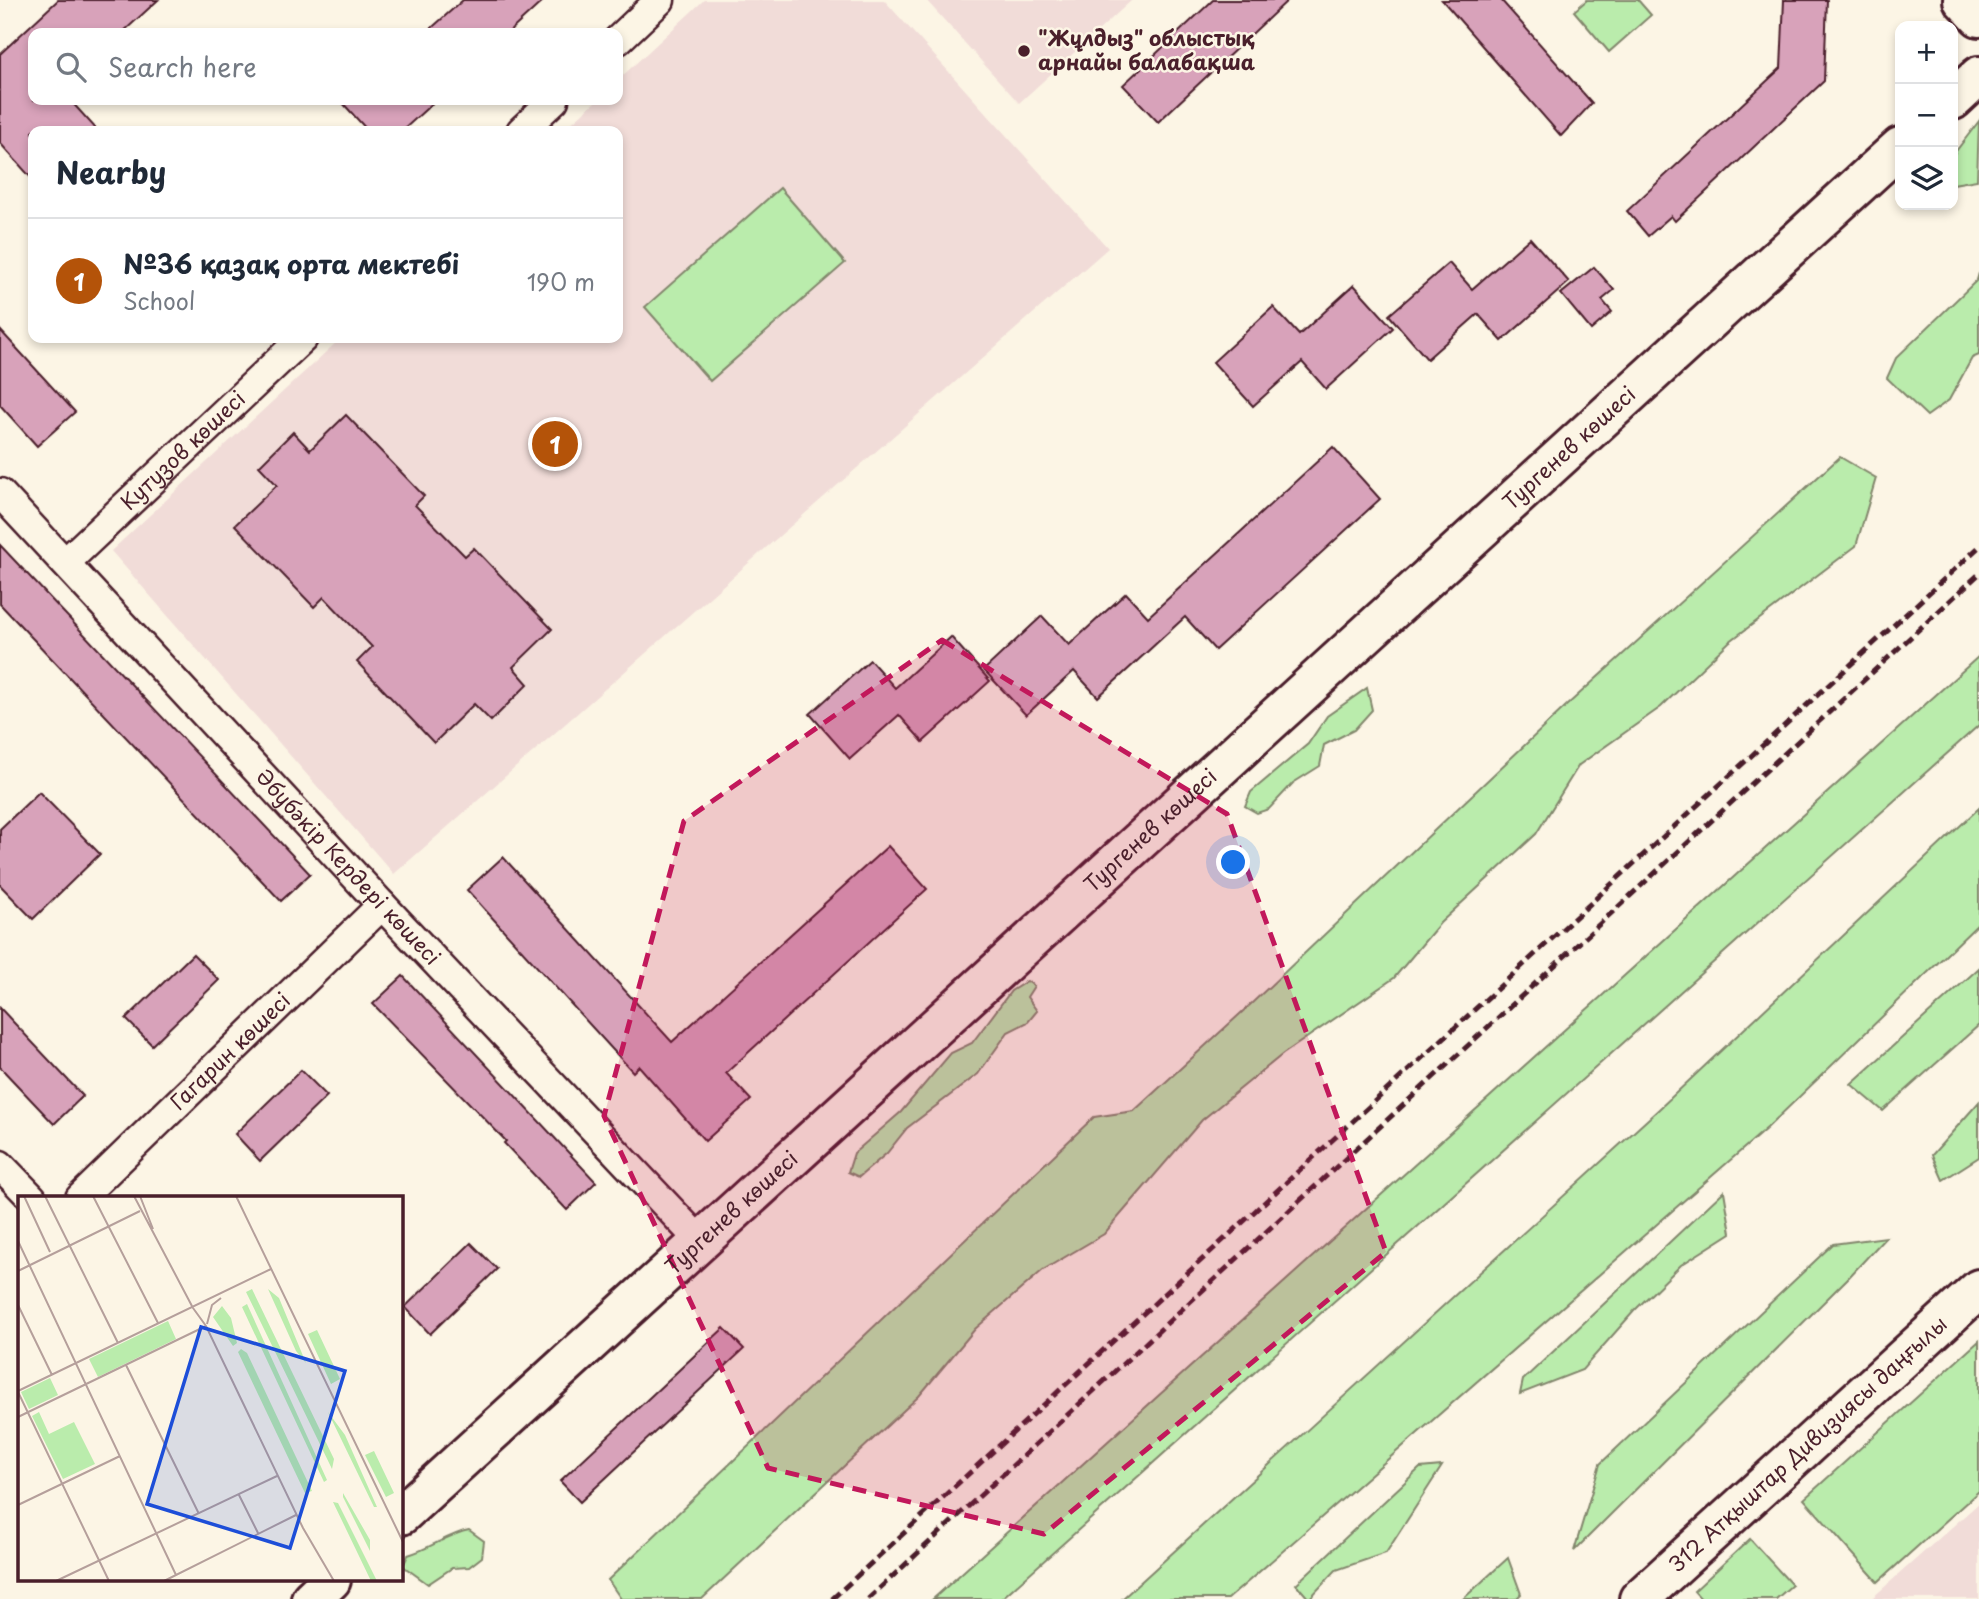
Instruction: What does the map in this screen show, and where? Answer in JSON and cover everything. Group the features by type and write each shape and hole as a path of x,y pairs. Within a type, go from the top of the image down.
{"main road":[{"path":"1963,0 1979,17"},
{"path":"1958,95 1979,76"},
{"name":"Тургенев көшесі","path":"402,1514 699,1240 1895,152"},
{"name":"312 Атқыштар Дивизиясы даңғылы","path":"1639,1599 1979,1289"},
{"path":"311,1599 329,1582"}],"street":[{"path":"623,35 660,0"},
{"path":"526,126 549,105"},
{"name":"Кутузов көшесі","path":"65,563 298,343"},
{"name":"Әбубәкір Кердері көшесі","path":"0,493 382,905 699,1240"},
{"name":"Гагарин көшесі","path":"82,1196 382,905"},
{"path":"0,1165 30,1196"}],"highlighted area":[{"path":"942,640 1227,814 1386,1252 1044,1534 768,1468 604,1116 684,821"}],"shaded area":[{"path":"704,0 884,0 1108,248 394,874 111,551 336,343 623,343 623,126 568,126 592,105 623,105 623,75"},
{"name":"\"Жұлдыз\" облыстық арнайы балабақша","path":"926,0 1132,0 1019,103"},
{"path":"1979,1503 1979,1599 1871,1599"}],"green space":[{"path":"1587,0 1638,0 1651,15 1609,52 1574,11"},
{"path":"1979,121 1977,180 1958,183 1958,148"},
{"path":"780,188 845,263 710,381 645,307"},
{"path":"1979,273 1979,355 1972,358 1949,400 1927,416 1887,378 1896,358 1977,280"},
{"path":"1840,457 1876,478 1856,546 1729,642 1661,707 1579,765 1536,834 1440,923 1394,978 1283,1054 1202,1120 1104,1234 1043,1270 975,1329 919,1396 702,1599 621,1599 608,1580 1094,1117 1134,1111 1566,706"},
{"path":"1979,656 1979,725 1001,1599 933,1599"},
{"path":"1367,688 1372,710 1354,730 1324,745 1320,766 1293,783 1269,809 1257,813 1245,806 1251,792 1308,744 1327,716"},
{"path":"1979,808 1979,923 1767,1128 1228,1599 1122,1599 1659,1109"},
{"path":"1979,968 1979,1025 1883,1111 1851,1084"},
{"path":"1027,981 1034,986 1027,997 1037,1011 1028,1022 1008,1032 978,1074 907,1128 887,1153 859,1177 848,1172 854,1153 901,1112 951,1053 972,1043 1011,991"},
{"path":"1979,1102 1979,1157 1943,1180 1932,1155"},
{"path":"1724,1191 1731,1233 1681,1265 1635,1310 1582,1370 1520,1394 1523,1380"},
{"path":"1886,1237 1574,1551 1600,1464 1833,1244"},
{"path":"1979,1341 1979,1491 1878,1582 1804,1499"},
{"path":"1442,1466 1386,1553 1336,1570 1309,1599 1296,1584 1420,1468"},
{"path":"469,1530 484,1541 482,1557 469,1567 452,1568 428,1584 403,1566 408,1555"},
{"path":"1750,1539 1792,1585 1776,1599 1701,1599 1694,1591"},
{"path":"1508,1558 1521,1594 1516,1599 1463,1599"}],"building":[{"path":"58,0 158,0 127,28 28,28 28,105 75,105 93,126 28,126 28,174 0,143 0,54"},
{"path":"463,0 544,0 513,28 432,28"},
{"path":"1213,0 1288,0 1158,122 1123,85"},
{"path":"1442,0 1501,0 1592,103 1561,136"},
{"path":"1784,0 1827,0 1824,81 1675,221 1671,216 1648,236 1627,211 1781,68"},
{"path":"345,105 431,105 407,126 363,126"},
{"path":"1530,238 1569,282 1502,341 1478,314 1427,359 1389,315 1449,263 1472,289"},
{"path":"1594,267 1614,290 1602,300 1612,312 1591,330 1561,294"},
{"path":"1354,285 1393,328 1326,389 1302,362 1253,406 1213,362 1273,307 1299,335"},
{"path":"0,330 75,412 37,446 0,405"},
{"path":"346,415 424,496 415,505 465,556 474,548 552,629 513,667 528,684 491,721 474,704 434,743 357,662 372,647 324,597 314,607 235,525 277,485 259,466 293,432 310,450"},
{"path":"1333,447 1380,499 1215,650 1185,617 1098,697 1074,671 1026,715 984,670 1042,616 1069,645 1126,593 1148,617"},
{"path":"0,545 310,874 281,901 0,604"},
{"path":"951,637 990,681 923,742 899,715 850,759 810,714 870,660 895,688"},
{"path":"39,792 100,854 33,919 0,885 0,829"},
{"path":"888,846 927,889 726,1073 751,1100 705,1141 639,1066 633,1072 467,890 503,857 672,1042"},
{"path":"193,954 219,980 152,1045 126,1019"},
{"path":"403,976 596,1182 567,1210 504,1143 506,1141 373,1004"},
{"path":"0,1008 83,1096 54,1124 0,1067"},
{"path":"301,1070 327,1096 260,1161 235,1134"},
{"path":"471,1243 497,1269 430,1334 405,1307"},
{"path":"724,1328 744,1349 580,1502 560,1481"}],"railway":[{"path":"832,1599 1979,547"},
{"path":"868,1599 1979,574"}],"place":[{"name":"\"Жұлдыз\" облыстық арнайы балабақша","path":"1024,51"},
{"name":"№36 қазақ орта мектебі","path":"555,444"}]}
